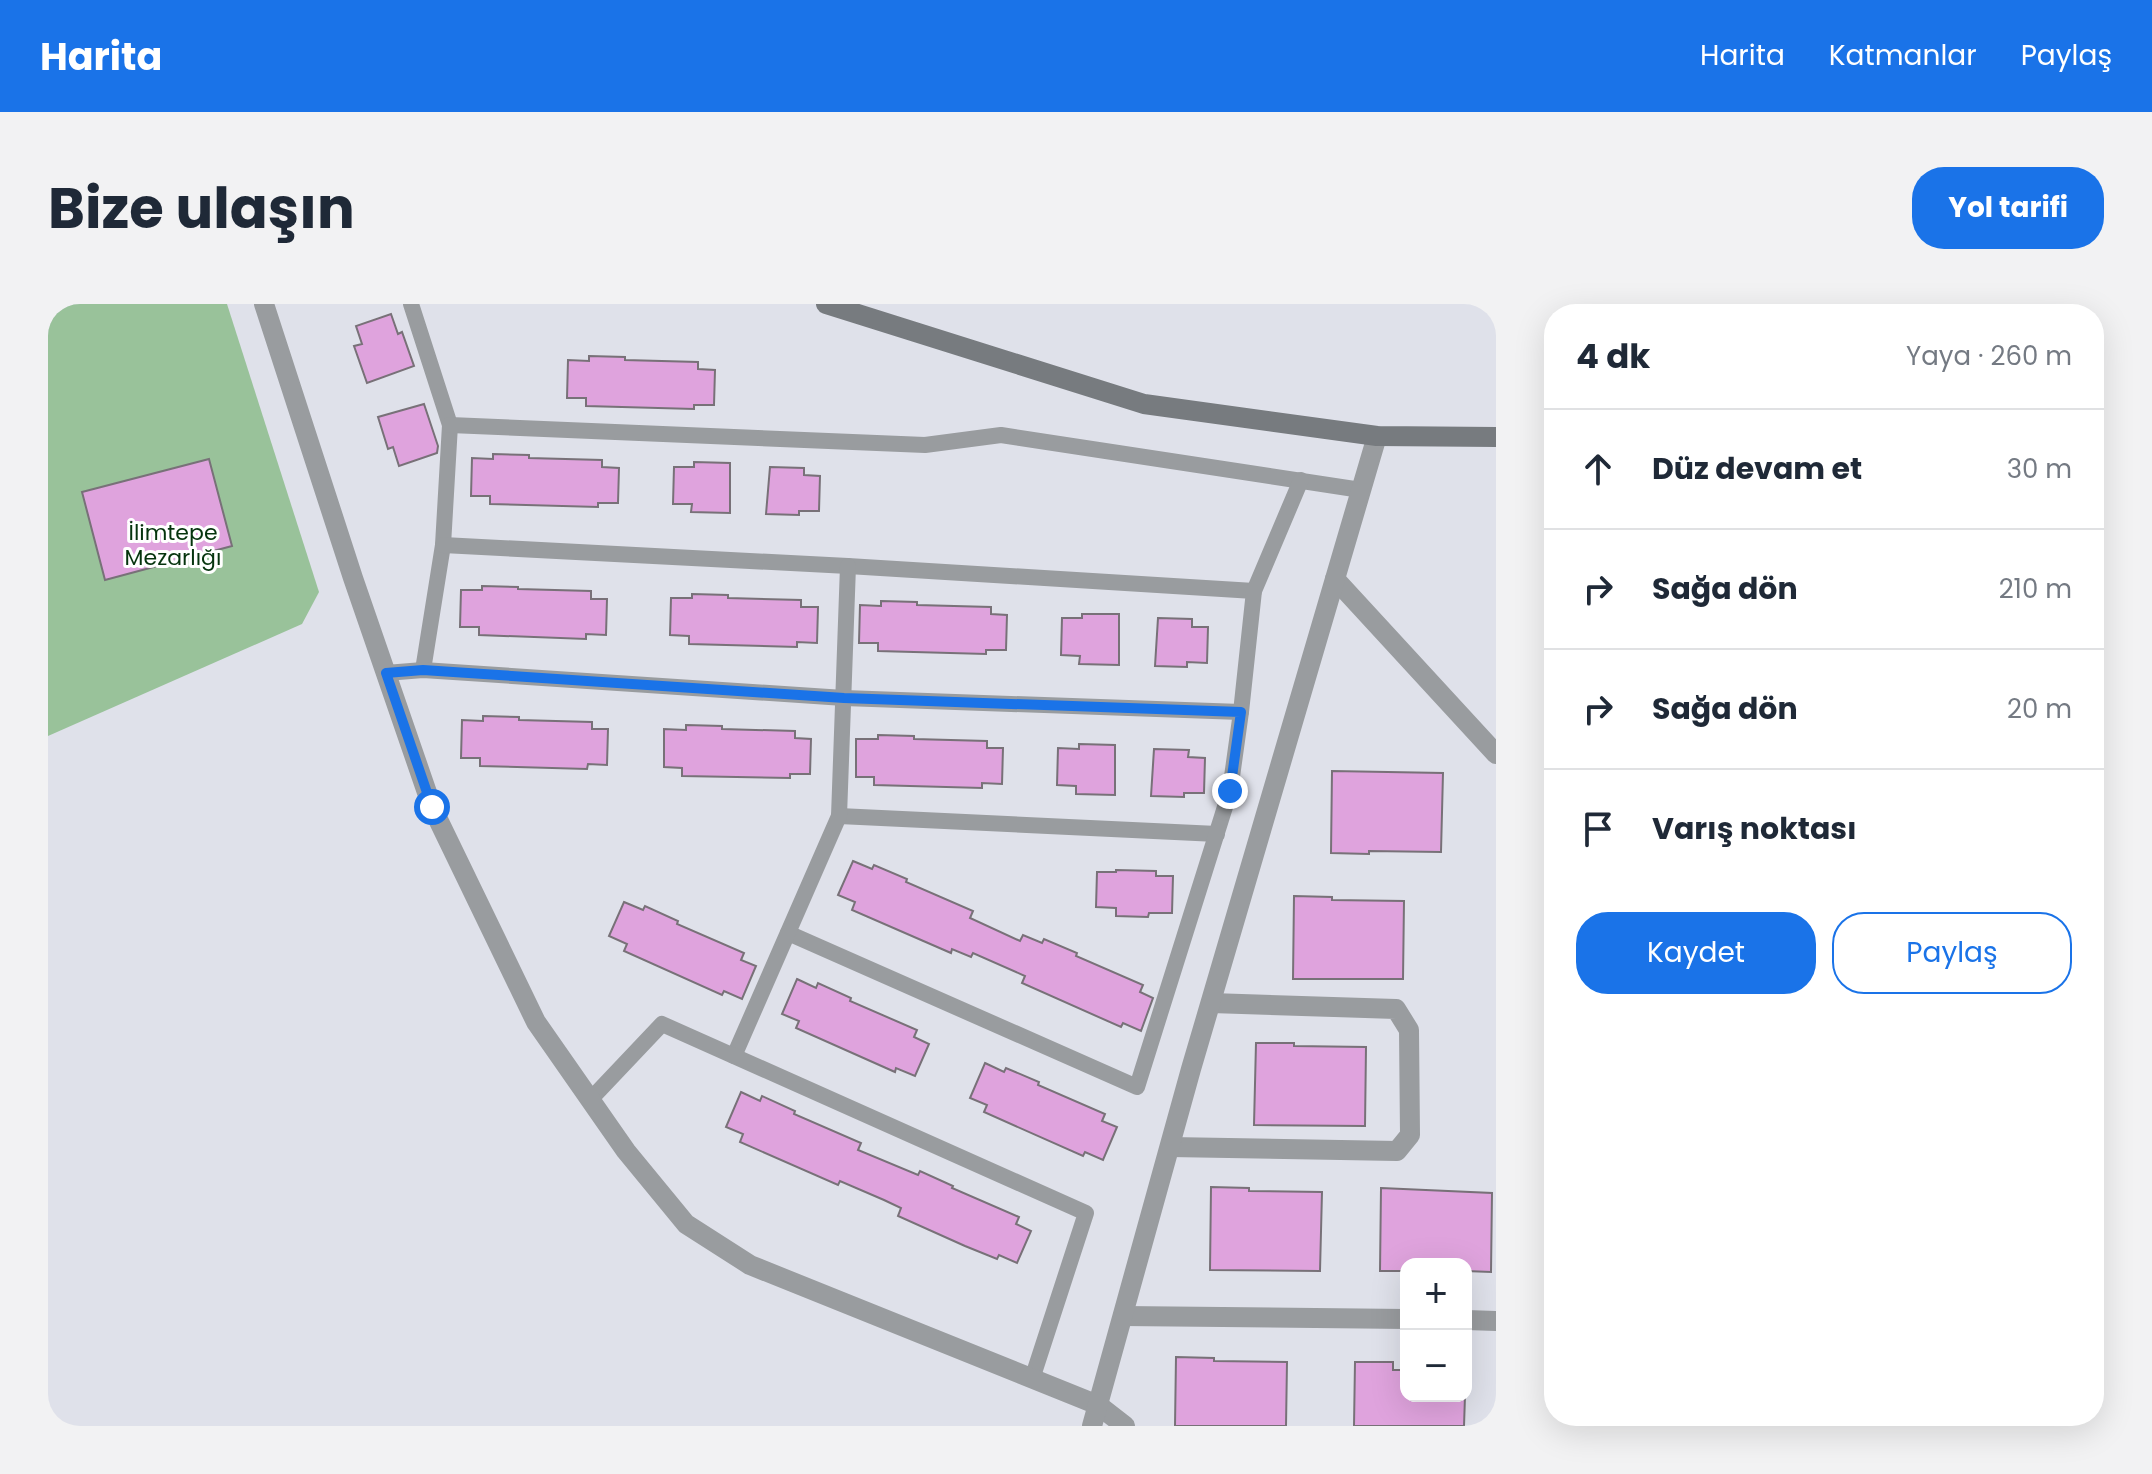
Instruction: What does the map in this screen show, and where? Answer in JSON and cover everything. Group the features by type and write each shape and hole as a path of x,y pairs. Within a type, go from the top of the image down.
{"main road":[{"path":"826,304 1144,404 1377,436 1496,437"}],"street":[{"path":"264,304 432,807 536,1022 626,1151 686,1224 750,1265 1098,1405 1125,1426"},
{"path":"1092,1426 1211,1003 1377,436"},
{"path":"1335,579 1496,754"},
{"path":"1170,1147 1397,1151 1410,1135 1409,1030 1396,1009 1211,1003"},
{"path":"1123,1316 1400,1319"},
{"path":"1472,1320 1496,1321"}],"lane":[{"path":"411,304 450,425 443,545 423,670"},
{"path":"450,425 925,445 1001,435 1361,490"},
{"path":"788,933 1137,1087 1230,791 1254,591 1301,480"},
{"path":"443,545 1254,591"},
{"path":"734,1056 839,816 848,566"},
{"path":"386,673 423,670 844,698 1241,712"},
{"path":"839,816 1217,834"},
{"path":"590,1100 662,1024 1086,1213 1032,1379"}],"green space":[{"name":"İlimtepe Mezarlığı","path":"48,304 227,304 319,592 302,624 48,736"}],"building":[{"path":"391,314 398,334 402,332 414,366 367,383 354,346 362,344 356,326"},
{"path":"589,356 698,362 698,369 715,370 714,405 694,405 694,409 586,406 586,398 567,398 568,360 589,361"},
{"path":"424,404 438,446 437,453 399,466 393,447 388,449 378,417"},
{"path":"493,454 602,460 602,467 619,468 618,503 598,503 598,507 490,504 490,496 471,496 472,458 493,459"},
{"path":"209,459 232,546 105,580 82,492"},
{"path":"694,462 730,463 730,513 691,512 692,504 673,504 674,467 694,467"},
{"path":"770,467 804,468 804,475 820,476 819,511 799,511 799,515 766,514"},
{"path":"482,586 591,591 591,599 607,599 606,635 586,634 586,639 479,635 479,627 460,627 461,590 482,590"},
{"path":"692,594 801,600 801,607 818,607 817,643 797,642 797,647 689,644 689,636 670,635 671,598 692,598"},
{"path":"881,601 991,607 991,614 1007,615 1006,650 986,650 986,654 878,651 878,643 859,643 860,605 881,606"},
{"path":"1082,614 1119,614 1119,665 1079,664 1080,656 1061,655 1062,618 1082,618"},
{"path":"1158,618 1192,619 1192,627 1208,627 1207,663 1187,662 1187,667 1155,666"},
{"path":"483,716 592,722 592,729 608,729 607,765 588,764 587,769 480,766 480,758 461,758 462,720 483,721"},
{"path":"686,725 795,731 795,738 811,739 810,774 790,774 790,778 682,776 682,768 664,767 664,729 686,730"},
{"path":"878,735 987,741 987,748 1003,748 1002,784 982,783 982,788 874,785 874,777 856,777 856,739 878,739"},
{"path":"1079,744 1115,745 1115,795 1076,794 1076,786 1057,785 1058,748 1079,749"},
{"path":"1154,749 1189,750 1188,757 1205,758 1204,793 1184,793 1184,797 1151,796"},
{"path":"1332,771 1443,773 1441,852 1331,853"},
{"path":"853,861 872,869 874,865 907,879 906,882 973,911 970,918 1020,941 1023,935 1042,943 1044,939 1143,985 1140,992 1153,998 1141,1031 1123,1023 1121,1027 1022,983 1025,976 973,953 971,957 952,949 951,953 852,910 855,902 838,895"},
{"path":"1156,871 1156,876 1173,876 1172,913 1149,913 1148,917 1116,916 1116,908 1096,907 1097,872"},
{"path":"1294,896 1404,901 1403,979 1293,979"},
{"path":"624,902 643,910 645,906 678,921 677,924 744,953 741,960 756,966 742,999 724,991 722,995 624,951 627,944 609,936"},
{"path":"797,979 816,988 818,983 851,998 850,1001 917,1030 914,1037 929,1044 915,1076 896,1068 895,1072 796,1028 799,1021 782,1014"},
{"path":"1256,1043 1366,1047 1365,1126 1254,1125"},
{"path":"985,1063 1039,1082 1038,1085 1105,1114 1102,1121 1117,1127 1103,1160 1085,1152 1083,1156 984,1112 987,1105 970,1098"},
{"path":"741,1092 760,1101 762,1096 795,1111 794,1114 861,1143 858,1150 918,1175 920,1171 1019,1217 1016,1224 1031,1231 1017,1263 999,1255 997,1259 965,1246 898,1216 901,1208 884,1200 840,1181 838,1185 740,1142 743,1134 726,1127"},
{"path":"1211,1187 1322,1192 1320,1271 1210,1270"},
{"path":"1381,1188 1492,1193 1491,1272 1472,1271 1472,1258 1400,1258 1400,1271 1380,1271"},
{"path":"1176,1357 1287,1362 1286,1426 1175,1426"},
{"path":"1355,1362 1393,1362 1393,1370 1400,1370 1400,1402 1465,1402 1464,1426 1354,1426"}],"route":[{"path":"432,807 386,673 423,670 844,698 1241,712 1230,791"}]}
